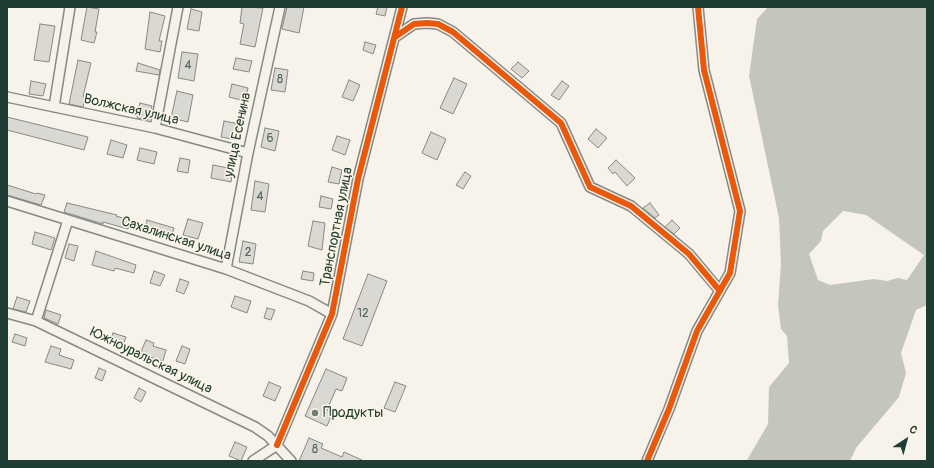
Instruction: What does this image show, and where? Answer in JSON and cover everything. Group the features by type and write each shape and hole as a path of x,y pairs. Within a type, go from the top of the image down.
{"street":[{"path":"54,107 70,7"},
{"path":"155,128 178,7"},
{"name":"улица Есенина","path":"226,269 248,153 280,7"},
{"name":"Транспортная улица","path":"277,445 332,314 358,179 402,7"},
{"path":"647,461 669,409 697,331 730,273 740,211 704,70 698,7"},
{"path":"395,37 414,24 438,24 453,32 561,123 590,187 631,206 689,254 720,291"},
{"name":"Волжская улица","path":"7,97 155,128 248,153"},
{"name":"Сахалинская улица","path":"7,202 226,269 309,301 332,314"},
{"path":"36,321 68,220"},
{"name":"Южноуральская улица","path":"7,313 36,321 255,427 277,445"},
{"path":"253,461 277,445 291,461"}],"shaded area":[{"path":"768,7 927,7 927,305 916,310 901,353 906,373 899,397 856,448 850,461 747,460 768,424 769,387 789,363 787,336 781,329 778,305 781,264 779,218 749,76 757,19","holes":["843,211 866,215 924,255 907,280 898,278 887,281 874,279 830,285 818,280 809,254 821,241 823,231"]}],"building":[{"path":"87,7 99,9 95,32 97,32 94,43 81,40"},
{"path":"242,7 263,8 255,47 240,44 244,24 240,23"},
{"path":"287,7 304,7 299,33 282,29"},
{"path":"378,7 387,7 385,16 376,14"},
{"path":"191,9 202,12 199,31 187,29"},
{"path":"150,12 165,16 159,41 162,41 160,52 145,49"},
{"path":"40,24 55,26 49,62 34,60"},
{"path":"365,42 376,45 373,54 363,50"},
{"path":"182,52 198,54 194,81 178,78"},
{"path":"236,58 252,61 249,72 233,69"},
{"path":"78,60 91,63 83,97 85,98 83,107 69,104"},
{"path":"518,62 529,71 522,78 511,69"},
{"path":"138,63 160,70 159,75 136,71"},
{"path":"275,68 288,70 285,92 271,90"},
{"path":"454,78 467,84 453,114 440,108"},
{"path":"349,80 360,85 353,101 342,97"},
{"path":"31,81 46,84 43,96 29,94"},
{"path":"562,81 569,86 559,100 551,95"},
{"path":"232,84 248,88 245,101 229,97"},
{"path":"177,91 193,95 188,122 171,118"},
{"path":"140,103 152,106 148,120 137,118"},
{"path":"7,117 88,137 84,150 7,130"},
{"path":"224,121 239,124 237,140 221,137"},
{"path":"265,128 279,131 275,151 261,147"},
{"path":"596,129 607,138 598,148 588,139"},
{"path":"431,132 446,139 437,160 422,153"},
{"path":"337,136 350,140 345,155 332,150"},
{"path":"111,140 127,145 123,158 107,154"},
{"path":"140,148 157,152 154,164 137,160"},
{"path":"180,158 190,160 188,173 177,171"},
{"path":"616,160 635,178 627,186 615,172 613,174 608,168"},
{"path":"213,165 233,169 231,182 211,178"},
{"path":"332,167 342,170 339,184 328,182"},
{"path":"465,172 471,176 463,189 456,185"},
{"path":"255,181 269,184 265,212 251,210"},
{"path":"7,185 36,194 45,195 41,205 7,195"},
{"path":"321,196 333,199 331,209 319,207"},
{"path":"67,203 117,215 116,216 130,220 128,229 103,222 103,224 64,212"},
{"path":"650,203 659,215 655,218 643,208"},
{"path":"188,219 203,223 198,239 183,235"},
{"path":"147,220 174,228 171,238 144,232"},
{"path":"672,220 680,228 674,234 665,227"},
{"path":"313,221 325,223 322,250 308,246"},
{"path":"35,232 55,238 51,250 32,244"},
{"path":"243,241 256,244 253,264 239,262"},
{"path":"69,244 78,246 74,261 65,258"},
{"path":"96,251 136,265 134,273 115,268 114,271 92,265"},
{"path":"154,271 165,275 160,286 150,283"},
{"path":"303,271 314,273 313,281 301,279"},
{"path":"368,274 387,281 362,346 343,339"},
{"path":"180,279 189,282 184,294 176,291"},
{"path":"235,296 251,301 247,313 231,307"},
{"path":"17,297 30,301 26,312 13,309"},
{"path":"267,308 275,310 271,320 264,318"},
{"path":"46,310 61,315 58,324 44,318"},
{"path":"113,333 126,337 123,345 110,341"},
{"path":"15,334 27,338 25,346 12,342"},
{"path":"146,340 154,343 153,346 166,350 163,361 140,354"},
{"path":"51,346 61,349 59,355 74,360 71,369 45,362"},
{"path":"182,346 190,349 185,364 176,361"},
{"path":"99,368 106,371 102,381 95,378"},
{"path":"326,369 347,378 342,391 336,389 327,410 333,412 327,426 305,416"},
{"path":"269,382 281,387 275,401 263,396"},
{"path":"395,382 406,386 395,412 384,408"},
{"path":"139,388 146,392 141,402 134,398"},
{"path":"309,438 323,444 321,448 342,457 344,452 364,461 299,461"},
{"path":"235,442 247,447 241,461 229,456"}],"cycle path":[{"path":"277,445 332,314 358,179 402,7"},
{"path":"647,461 669,409 697,331 730,273 740,211 704,70 698,7"},
{"path":"395,37 414,24 438,24 453,32 561,123 590,187 631,206 689,254 720,291"}],"place":[{"name":"Продукты","path":"315,413"}]}
